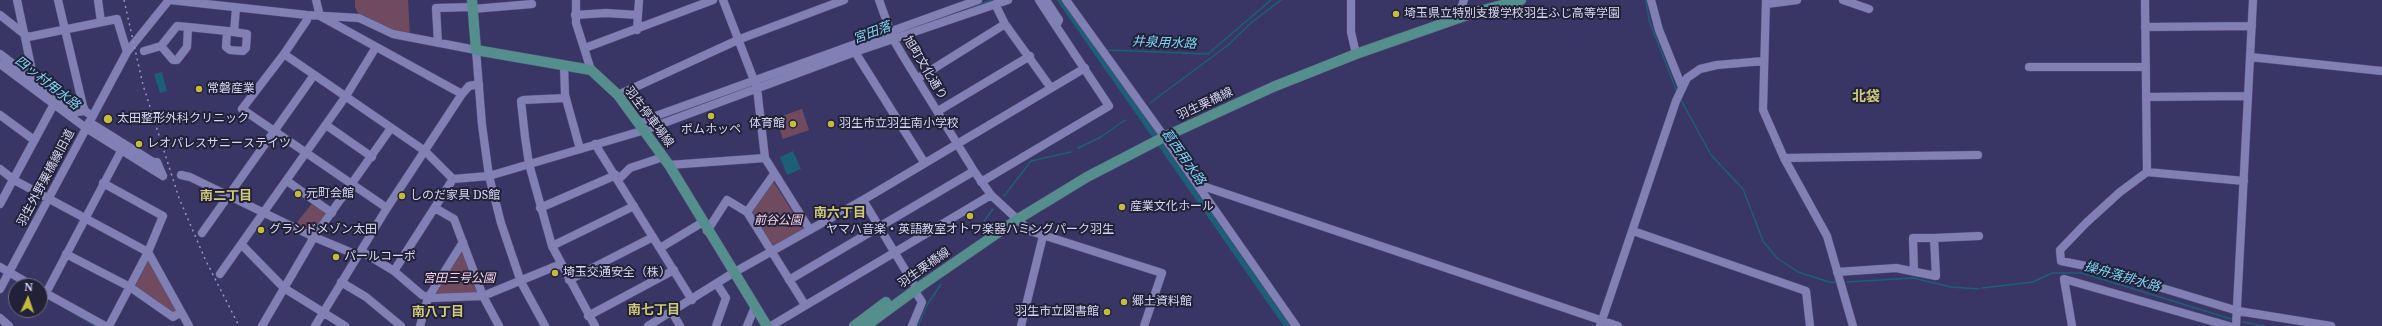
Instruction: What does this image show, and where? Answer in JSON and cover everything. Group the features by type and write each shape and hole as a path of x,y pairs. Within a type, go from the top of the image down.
{"main road":[{"name":"羽生栗橋線","path":"854,326 1016,217 1163,134 1270,81 1355,51 1460,11 1496,0"},
{"name":"羽生栗橋線","path":"1355,51 1476,12 1521,0"},
{"path":"473,5 476,50 591,70"},
{"name":"羽生停車場線","path":"591,70 618,95 642,126 666,161 733,274 767,326"},
{"name":"羽生栗橋線","path":"870,325 914,286"}],"street":[{"path":"17,0 34,80"},
{"path":"58,0 88,119"},
{"path":"98,0 101,22"},
{"path":"169,0 307,15 358,18 393,34 476,50 482,126 489,176 501,223 521,282 545,326"},
{"name":"羽生外野栗橋線旧道","path":"0,289 10,273 49,198 88,119 127,52 169,0"},
{"path":"316,0 320,16 462,94"},
{"path":"576,0 576,15 591,70"},
{"path":"637,30 639,0"},
{"path":"585,48 637,30 714,0"},
{"path":"724,0 740,39 757,88 765,158 810,230"},
{"path":"618,95 740,39 844,0"},
{"name":"旭町文化通り","path":"879,0 892,35 917,79 981,182 991,195 1030,231 1162,273 1144,326"},
{"path":"642,126 757,88 855,52 892,35 978,0"},
{"path":"284,54 425,152 453,179 489,176 580,149 642,126 754,79 1008,0"},
{"path":"981,182 1109,106 1039,0"},
{"path":"1046,0 1059,20 1056,26"},
{"path":"1066,0 1163,134 1296,326"},
{"path":"1351,0 1355,51"},
{"path":"1460,11 1464,0"},
{"path":"1651,0 1659,30 1682,87"},
{"path":"1797,0 1766,2 1763,110 1784,158 1827,236 1853,326"},
{"path":"1843,0 1869,9"},
{"path":"2145,0 2147,172"},
{"path":"2236,326 2238,311 2253,0"},
{"path":"438,43 436,8 473,5 532,4"},
{"path":"995,4 1005,24 1030,56 1051,88"},
{"path":"144,51 161,46 177,26 231,32 236,8"},
{"path":"576,15 606,13 638,15"},
{"path":"0,15 26,37"},
{"path":"307,15 307,20 284,54 242,109 352,186 387,208"},
{"path":"26,37 101,22 119,20 127,52"},
{"path":"917,79 1005,24"},
{"path":"2145,27 2252,26"},
{"path":"161,46 173,60 177,60 187,47 188,27"},
{"path":"220,274 242,245 346,96 376,47"},
{"path":"855,52 924,162"},
{"path":"0,54 77,112 88,119 153,162 158,162 163,176 121,150 88,119 54,104 0,64"},
{"path":"938,111 1030,56"},
{"path":"2250,57 2382,71"},
{"path":"1601,323 1682,87 1687,78 1700,69 1717,65 1764,61"},
{"path":"564,66 566,98 580,149"},
{"path":"2029,67 2146,67"},
{"path":"648,326 733,274 863,200 924,162 1085,68"},
{"path":"202,233 314,75"},
{"path":"315,326 387,208 462,94 469,86 479,84"},
{"path":"2146,97 2248,96"},
{"path":"566,98 523,100 521,102 529,164 540,208 552,246 588,316 595,326"},
{"path":"0,204 54,104"},
{"path":"0,115 34,140"},
{"path":"326,125 372,157"},
{"path":"262,326 314,238 352,186 391,128"},
{"path":"595,144 692,300"},
{"path":"48,284 66,254 121,150"},
{"path":"1784,158 1978,155"},
{"path":"540,208 617,178 630,168 666,161 765,158"},
{"path":"0,169 14,180 148,252 189,326"},
{"path":"789,280 974,171"},
{"path":"2244,181 2147,172 2120,192 2060,250 2061,260 2096,268 2238,311 2331,326"},
{"path":"747,212 774,174"},
{"path":"181,175 190,177 230,195 314,238 359,253 394,271 428,298 483,296 521,282 561,264"},
{"path":"394,271 453,179"},
{"path":"287,181 332,213"},
{"path":"103,183 163,216 148,252 109,326"},
{"path":"1197,184 1601,323 1618,326"},
{"path":"771,326 805,304 991,195"},
{"path":"660,248 705,227 727,200 747,212 805,304"},
{"path":"863,200 895,252 922,302 912,326"},
{"path":"552,246 634,206"},
{"path":"435,208 454,219 483,296 499,326"},
{"path":"1633,232 1806,291 1810,326"},
{"path":"1021,326 1043,236"},
{"path":"1914,271 1913,238 1979,236"},
{"path":"569,280 653,237"},
{"path":"1837,272 1896,268 1936,276 1934,238"},
{"path":"420,326 428,298 463,242"},
{"path":"242,245 284,288 345,326"},
{"path":"66,254 130,288 173,317 182,312"},
{"path":"0,267 19,278"},
{"path":"588,316 674,270"},
{"path":"2072,326 2064,279 2229,326"},
{"path":"341,282 366,297 401,326"},
{"path":"716,326 726,298 717,284"},
{"path":"48,295 104,326"},
{"path":"747,326 755,307"},
{"path":"672,312 680,326"},
{"path":"0,318 9,326"}],"green space":[{"path":"355,0 408,0 410,37 359,15 355,7"},
{"name":"体育館","path":"802,109 809,130 783,139 776,118"},
{"name":"前谷公園","path":"773,181 804,230 774,248 752,212"},
{"path":"313,202 328,213 312,234 295,225"},
{"name":"宮田三号公園","path":"462,246 481,294 434,295"},
{"path":"149,259 178,311 175,314 133,286"}],"water":[{"path":"162,72 167,91 160,93 154,74"},
{"path":"793,151 801,169 787,175 780,157"}],"waterway":[{"name":"宮田落","path":"971,7 992,0"},
{"name":"葛西用水路","path":"1060,0 1287,326"},
{"name":"井泉用水路","path":"1108,50 1208,54 1271,0"},
{"name":"操舟落排水路","path":"1150,103 1228,45 1251,23 1281,0"},
{"name":"操舟落排水路","path":"1646,0 1649,20 1677,92"},
{"name":"操舟落排水路","path":"1681,100 1711,155 1743,189 1763,241 1777,258 1798,272 1829,282 1838,282"},
{"path":"1078,148 1101,137 1125,120"},
{"path":"1004,196 1031,161 1071,152"},
{"path":"976,232 993,209"},
{"name":"操舟落排水路","path":"1982,288 2033,282 2052,273 2082,273 2231,319"},
{"name":"操舟落排水路","path":"1847,282 1913,278 1951,287 1979,289"},
{"path":"918,326 927,305 941,284"},
{"path":"65,308 95,326"},
{"name":"操舟落排水路","path":"2243,322 2264,326"}],"railway":[{"path":"124,0 143,85 179,198 205,259 239,326"}],"place":[{"name":"埼玉県立特別支援学校羽生ふじ高等学園","path":"1396,14"},
{"name":"常磐産業","path":"199,89"},
{"name":"ポムホッペ","path":"711,116"},
{"name":"太田整形外科クリニック","path":"108,119"},
{"name":"体育館","path":"793,124"},
{"name":"羽生市立羽生南小学校","path":"831,124"},
{"name":"レオパレスサニーステイツ","path":"139,144"},
{"name":"元町会館","path":"298,194"},
{"name":"しのだ家具 DS館","path":"402,196"},
{"name":"産業文化ホール","path":"1122,207"},
{"name":"ヤマハ音楽・英語教室オトワ楽器ハミングパーク羽生","path":"970,216"},
{"name":"グランドメゾン太田","path":"261,230"},
{"name":"パールコーポ","path":"336,257"},
{"name":"埼玉交通安全（株）","path":"555,273"},
{"name":"郷土資料館","path":"1124,302"},
{"name":"羽生市立図書館","path":"1107,312"}],"district":[{"name":"北袋","path":"1866,97"},
{"name":"南二丁目","path":"226,196"},
{"name":"南六丁目","path":"840,213"},
{"name":"南七丁目","path":"654,310"},
{"name":"南八丁目","path":"438,312"}],"water label":[{"name":"四ッ村用水路","path":"47,83"}]}
